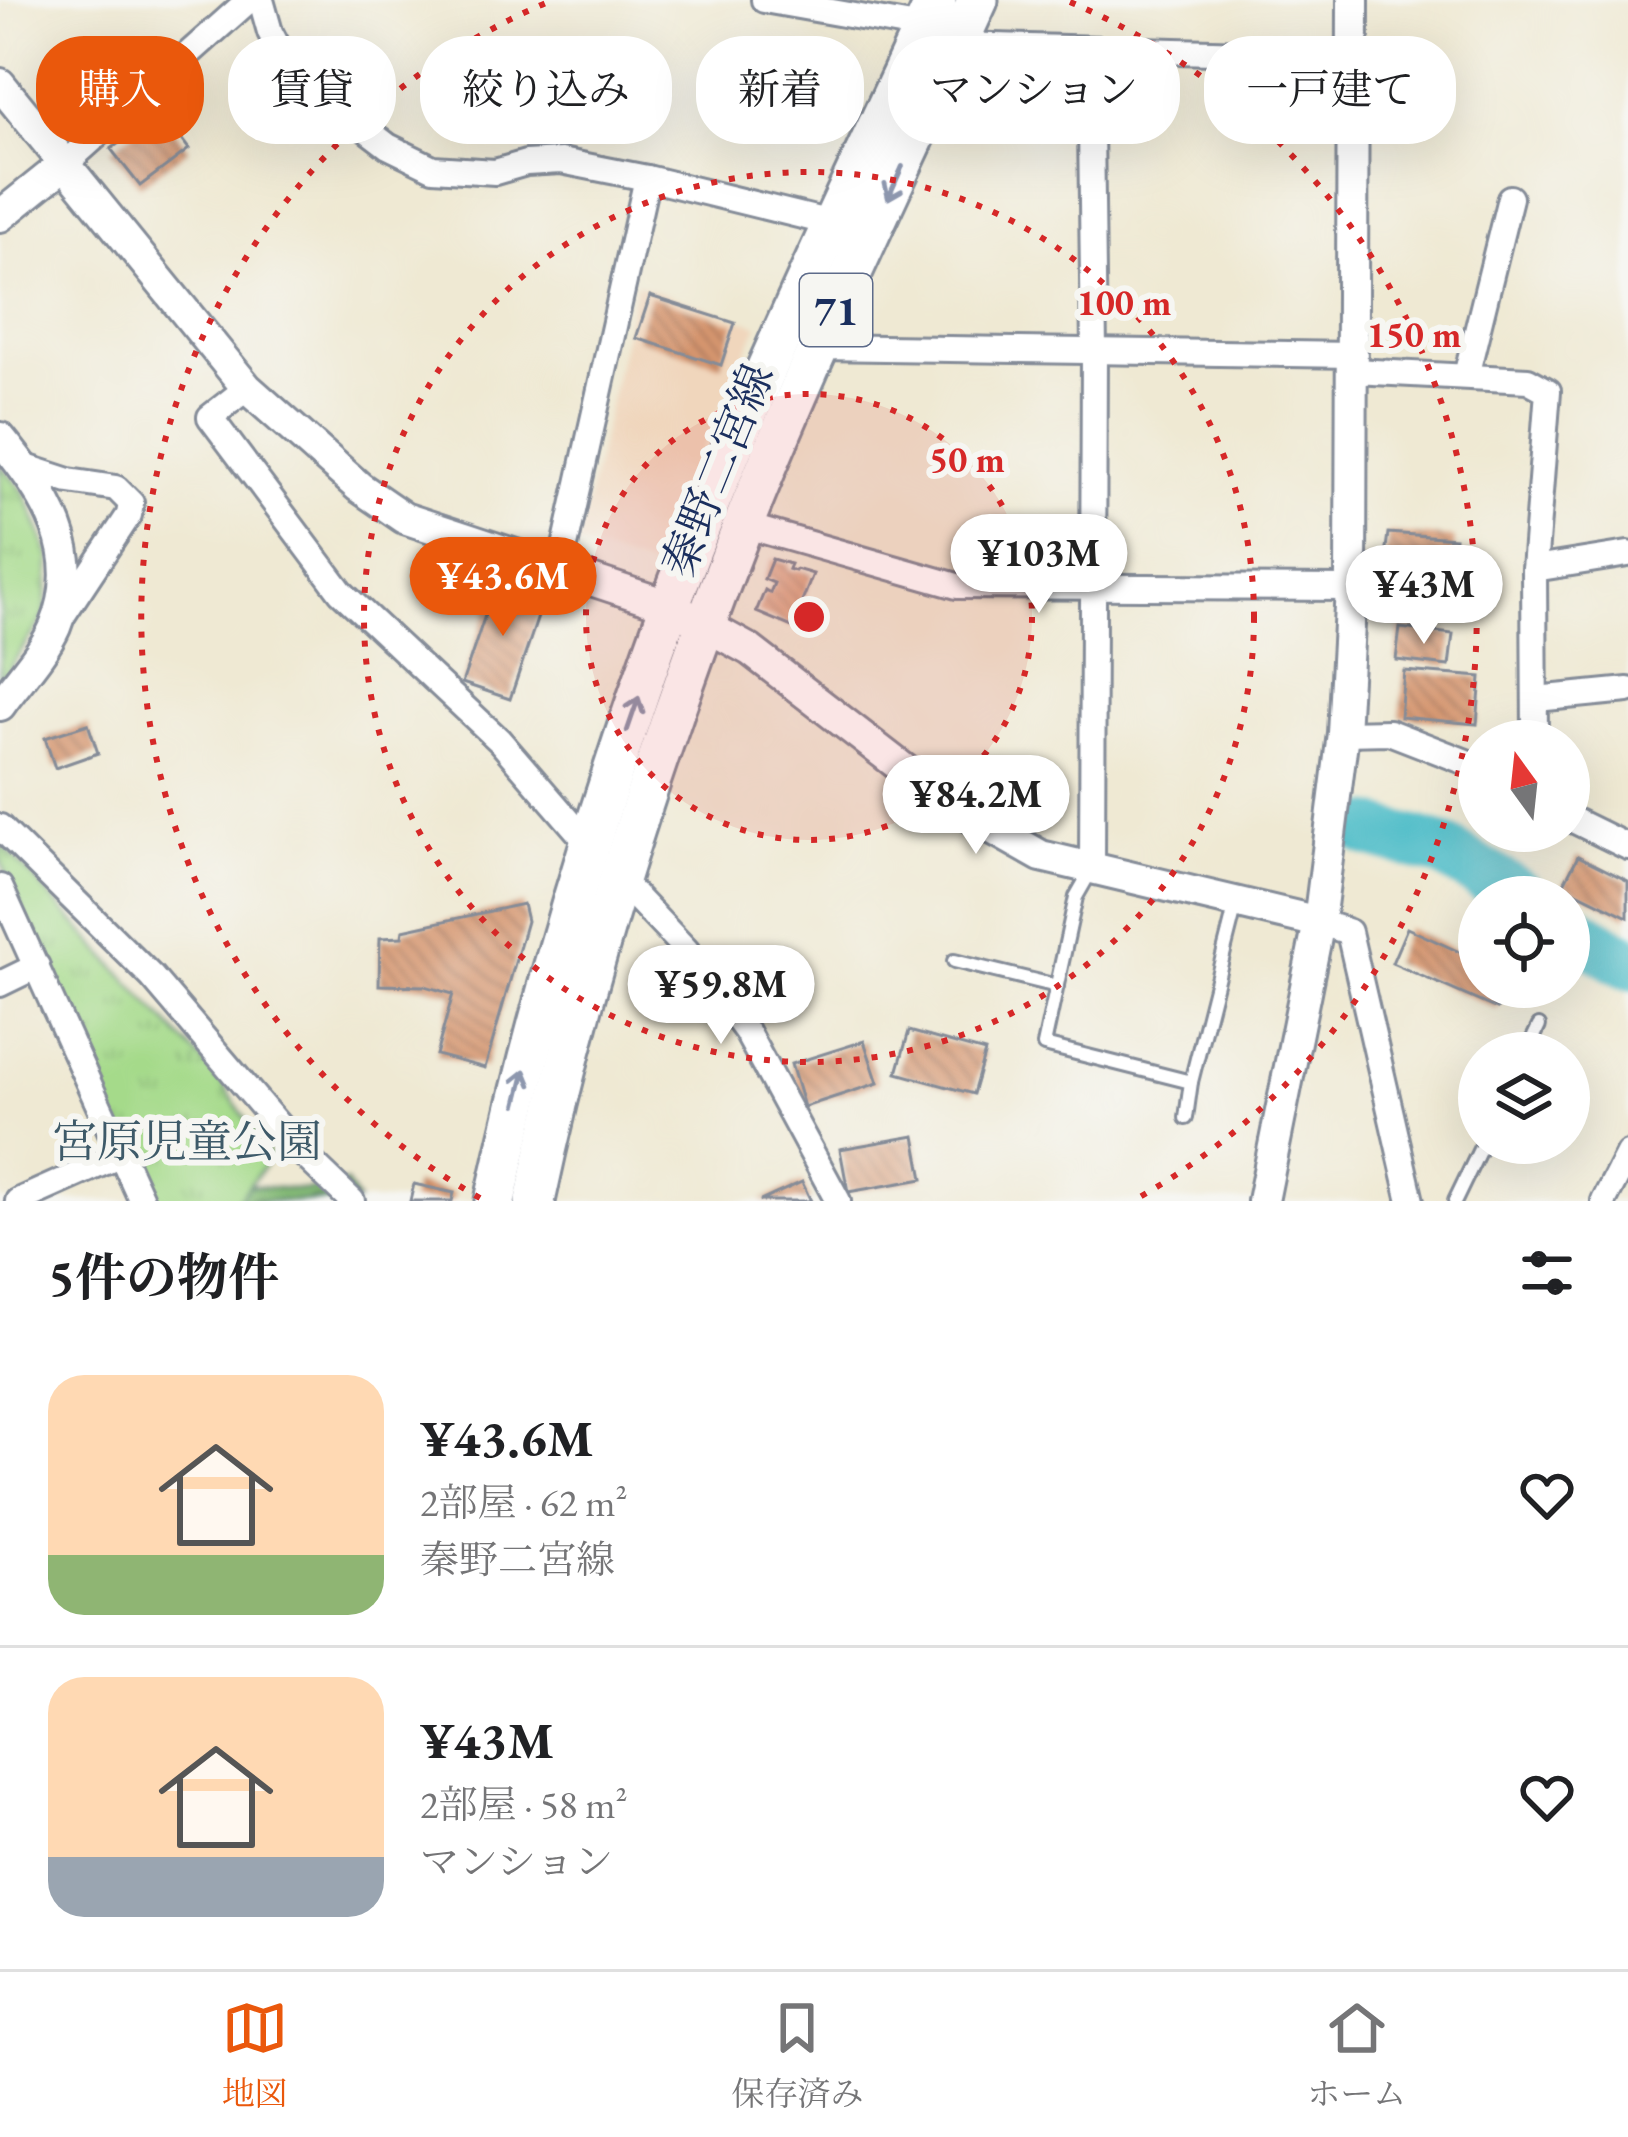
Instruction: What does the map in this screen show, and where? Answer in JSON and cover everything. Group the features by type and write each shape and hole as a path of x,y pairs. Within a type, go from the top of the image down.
{"main road":[{"name":"秦野二宮線","path":"495,1201 544,997 588,843 670,606 757,392 835,224 939,25 978,0"},
{"name":"秦野二宮線","path":"535,1201 552,1118 620,880 707,626 743,525 819,347 939,25"}],"street":[{"path":"0,216 66,164 249,0"},
{"path":"262,0 270,32 291,72 388,146 433,168 495,172 526,163 561,161 835,224"},
{"path":"764,0 1001,36"},
{"path":"1353,0 1353,36"},
{"path":"0,84 247,388 359,488 404,518 670,606 750,650 949,804 1041,856 1349,932 1412,1201"},
{"path":"1091,144 1092,869"},
{"path":"1263,1201 1319,922 1342,733 1351,588 1353,144"},
{"path":"560,568 647,178"},
{"path":"1466,376 1510,198"},
{"path":"819,347 1094,351 1353,363 1528,380 1548,391 1534,569 1536,720"},
{"path":"247,388 210,417 341,592 499,740 588,843"},
{"path":"0,439 50,505 67,562 54,629"},
{"path":"0,705 129,515 131,503 116,488 69,481 23,466"},
{"path":"743,525 957,586 1351,588"},
{"path":"1534,569 1628,554"},
{"path":"1536,699 1628,690"},
{"path":"1342,733 1389,732 1458,759"},
{"path":"0,827 152,977 301,1152 352,1201"},
{"path":"1590,829 1628,848"},
{"path":"620,880 686,950 746,1030 838,1201"},
{"path":"0,887 142,1201"},
{"path":"0,984 37,966"},
{"path":"1604,1201 1628,1154"},
{"path":"18,1201 121,1155"}],"lane":[{"path":"1092,869 1076,897 1044,1045 1191,1082"},
{"path":"1186,1118 1236,902"},
{"path":"954,961 1057,986"},
{"path":"1536,1032 1539,1026"},
{"path":"1455,1201 1473,1164"}],"shaded area":[{"path":"636,284 758,325 649,567 578,545"}],"green space":[{"path":"0,464 25,493 50,557 45,616 0,682"},
{"name":"宮原児童公園","path":"0,842 219,1079 271,1157 237,1201 149,1201 0,859"},
{"path":"346,1183 357,1201 188,1201 230,1184 305,1190"}],"building":[{"path":"118,144 185,144 189,149 140,186 111,149"},
{"path":"650,296 735,323 721,365 636,338"},
{"path":"1388,533 1455,538 1451,607 1379,602"},
{"path":"772,559 790,564 788,569 813,574 792,627 756,612 765,590 770,593 774,583 764,579"},
{"path":"497,580 545,596 510,699 462,683"},
{"path":"1400,628 1453,634 1449,666 1396,660"},
{"path":"1404,671 1481,677 1477,720 1400,717"},
{"path":"88,724 98,753 55,768 45,738"},
{"path":"1578,856 1628,881 1628,917 1590,898 1590,876 1568,876"},
{"path":"523,904 527,921 485,1068 436,1055 453,994 425,986 379,985 380,938 402,937 403,930"},
{"path":"1407,928 1458,951 1458,992 1392,963"},
{"path":"909,1031 985,1052 973,1094 897,1073"},
{"path":"864,1041 878,1083 804,1107 791,1064"},
{"path":"915,1136 923,1179 848,1192 840,1149"},
{"path":"802,1182 811,1201 760,1201"},
{"path":"414,1184 454,1193 452,1201 410,1201"}],"waterway":[{"path":"1368,830 1445,851 1486,876"},
{"path":"1590,940 1628,963"}]}
